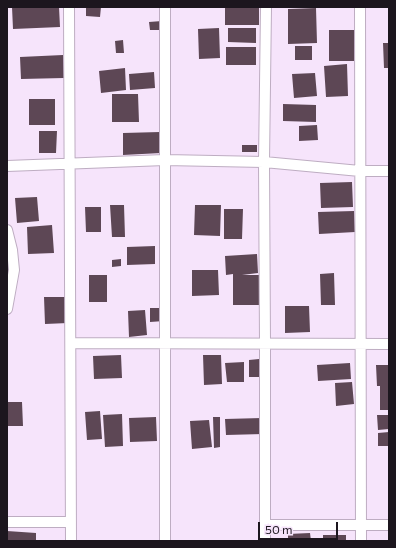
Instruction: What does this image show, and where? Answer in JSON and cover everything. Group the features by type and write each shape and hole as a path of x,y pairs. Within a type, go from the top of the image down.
{"street":[{"path":"69,7 72,541"},
{"path":"165,7 165,541"},
{"path":"265,541 264,162 266,7"},
{"path":"360,7 361,541"},
{"path":"7,166 165,160 264,162 360,171 389,171"},
{"path":"7,230 12,250 14,270 7,309"},
{"path":"71,343 389,344"},
{"path":"7,522 71,522"},
{"path":"265,525 389,525"}],"building":[{"path":"12,7 59,7 60,27 13,29"},
{"path":"86,7 101,7 100,17 86,16"},
{"path":"225,7 259,7 259,25 225,25"},
{"path":"316,8 317,43 288,44 288,9"},
{"path":"162,21 162,30 150,30 149,22"},
{"path":"219,28 220,58 199,59 198,29"},
{"path":"228,28 256,28 256,43 228,42"},
{"path":"329,30 354,30 354,61 329,61"},
{"path":"123,40 124,53 116,53 115,41"},
{"path":"383,43 389,43 389,68 384,68"},
{"path":"295,46 312,46 312,60 295,60"},
{"path":"226,47 256,47 256,65 226,65"},
{"path":"63,55 64,78 21,79 20,57"},
{"path":"347,64 348,96 326,97 324,66"},
{"path":"125,68 126,90 101,93 99,71"},
{"path":"154,72 155,88 130,90 129,74"},
{"path":"315,73 317,96 294,98 292,74"},
{"path":"112,94 138,94 139,122 112,122"},
{"path":"29,99 55,99 55,125 29,125"},
{"path":"283,104 316,105 316,122 283,121"},
{"path":"317,125 318,140 299,141 299,126"},
{"path":"39,131 57,131 56,153 39,153"},
{"path":"160,132 161,153 123,155 123,133"},
{"path":"242,145 257,145 257,152 242,152"},
{"path":"352,182 353,207 321,208 320,183"},
{"path":"37,197 39,221 17,223 15,198"},
{"path":"110,205 124,205 125,237 112,237"},
{"path":"195,205 221,205 220,236 194,235"},
{"path":"85,207 101,207 101,232 86,232"},
{"path":"224,209 243,209 242,239 224,239"},
{"path":"354,211 355,232 319,234 318,212"},
{"path":"52,225 54,253 28,254 27,227"},
{"path":"155,246 155,264 127,265 127,247"},
{"path":"257,254 258,273 242,275 261,275 261,305 233,305 233,274 226,275 225,256"},
{"path":"121,259 121,266 112,267 112,260"},
{"path":"192,270 218,270 219,295 192,296"},
{"path":"334,273 335,305 321,305 320,274"},
{"path":"89,275 107,275 107,302 89,302"},
{"path":"44,297 67,297 68,323 45,324"},
{"path":"285,306 309,306 310,332 285,333"},
{"path":"150,308 164,308 164,321 150,322"},
{"path":"145,310 147,335 129,337 128,311"},
{"path":"121,355 122,378 94,379 93,356"},
{"path":"203,355 221,355 222,384 204,385"},
{"path":"259,359 259,377 249,377 249,360"},
{"path":"244,362 244,382 227,382 225,363"},
{"path":"350,363 351,379 318,381 317,365"},
{"path":"376,365 389,365 389,410 380,410 380,386 377,386"},
{"path":"352,382 354,404 336,406 335,383"},
{"path":"7,402 22,402 23,426 7,426"},
{"path":"100,411 102,439 87,440 85,412"},
{"path":"122,414 123,446 105,447 103,415"},
{"path":"377,415 389,415 389,429 378,430"},
{"path":"156,417 157,441 130,442 129,418"},
{"path":"213,417 220,417 220,447 214,448"},
{"path":"262,418 263,434 226,435 225,419"},
{"path":"209,420 212,447 192,449 190,421"},
{"path":"389,432 389,446 378,446 378,433"},
{"path":"7,531 36,533 36,541 7,541"},
{"path":"310,533 311,541 288,541 288,534"},
{"path":"323,535 346,535 346,541 323,541"}]}
